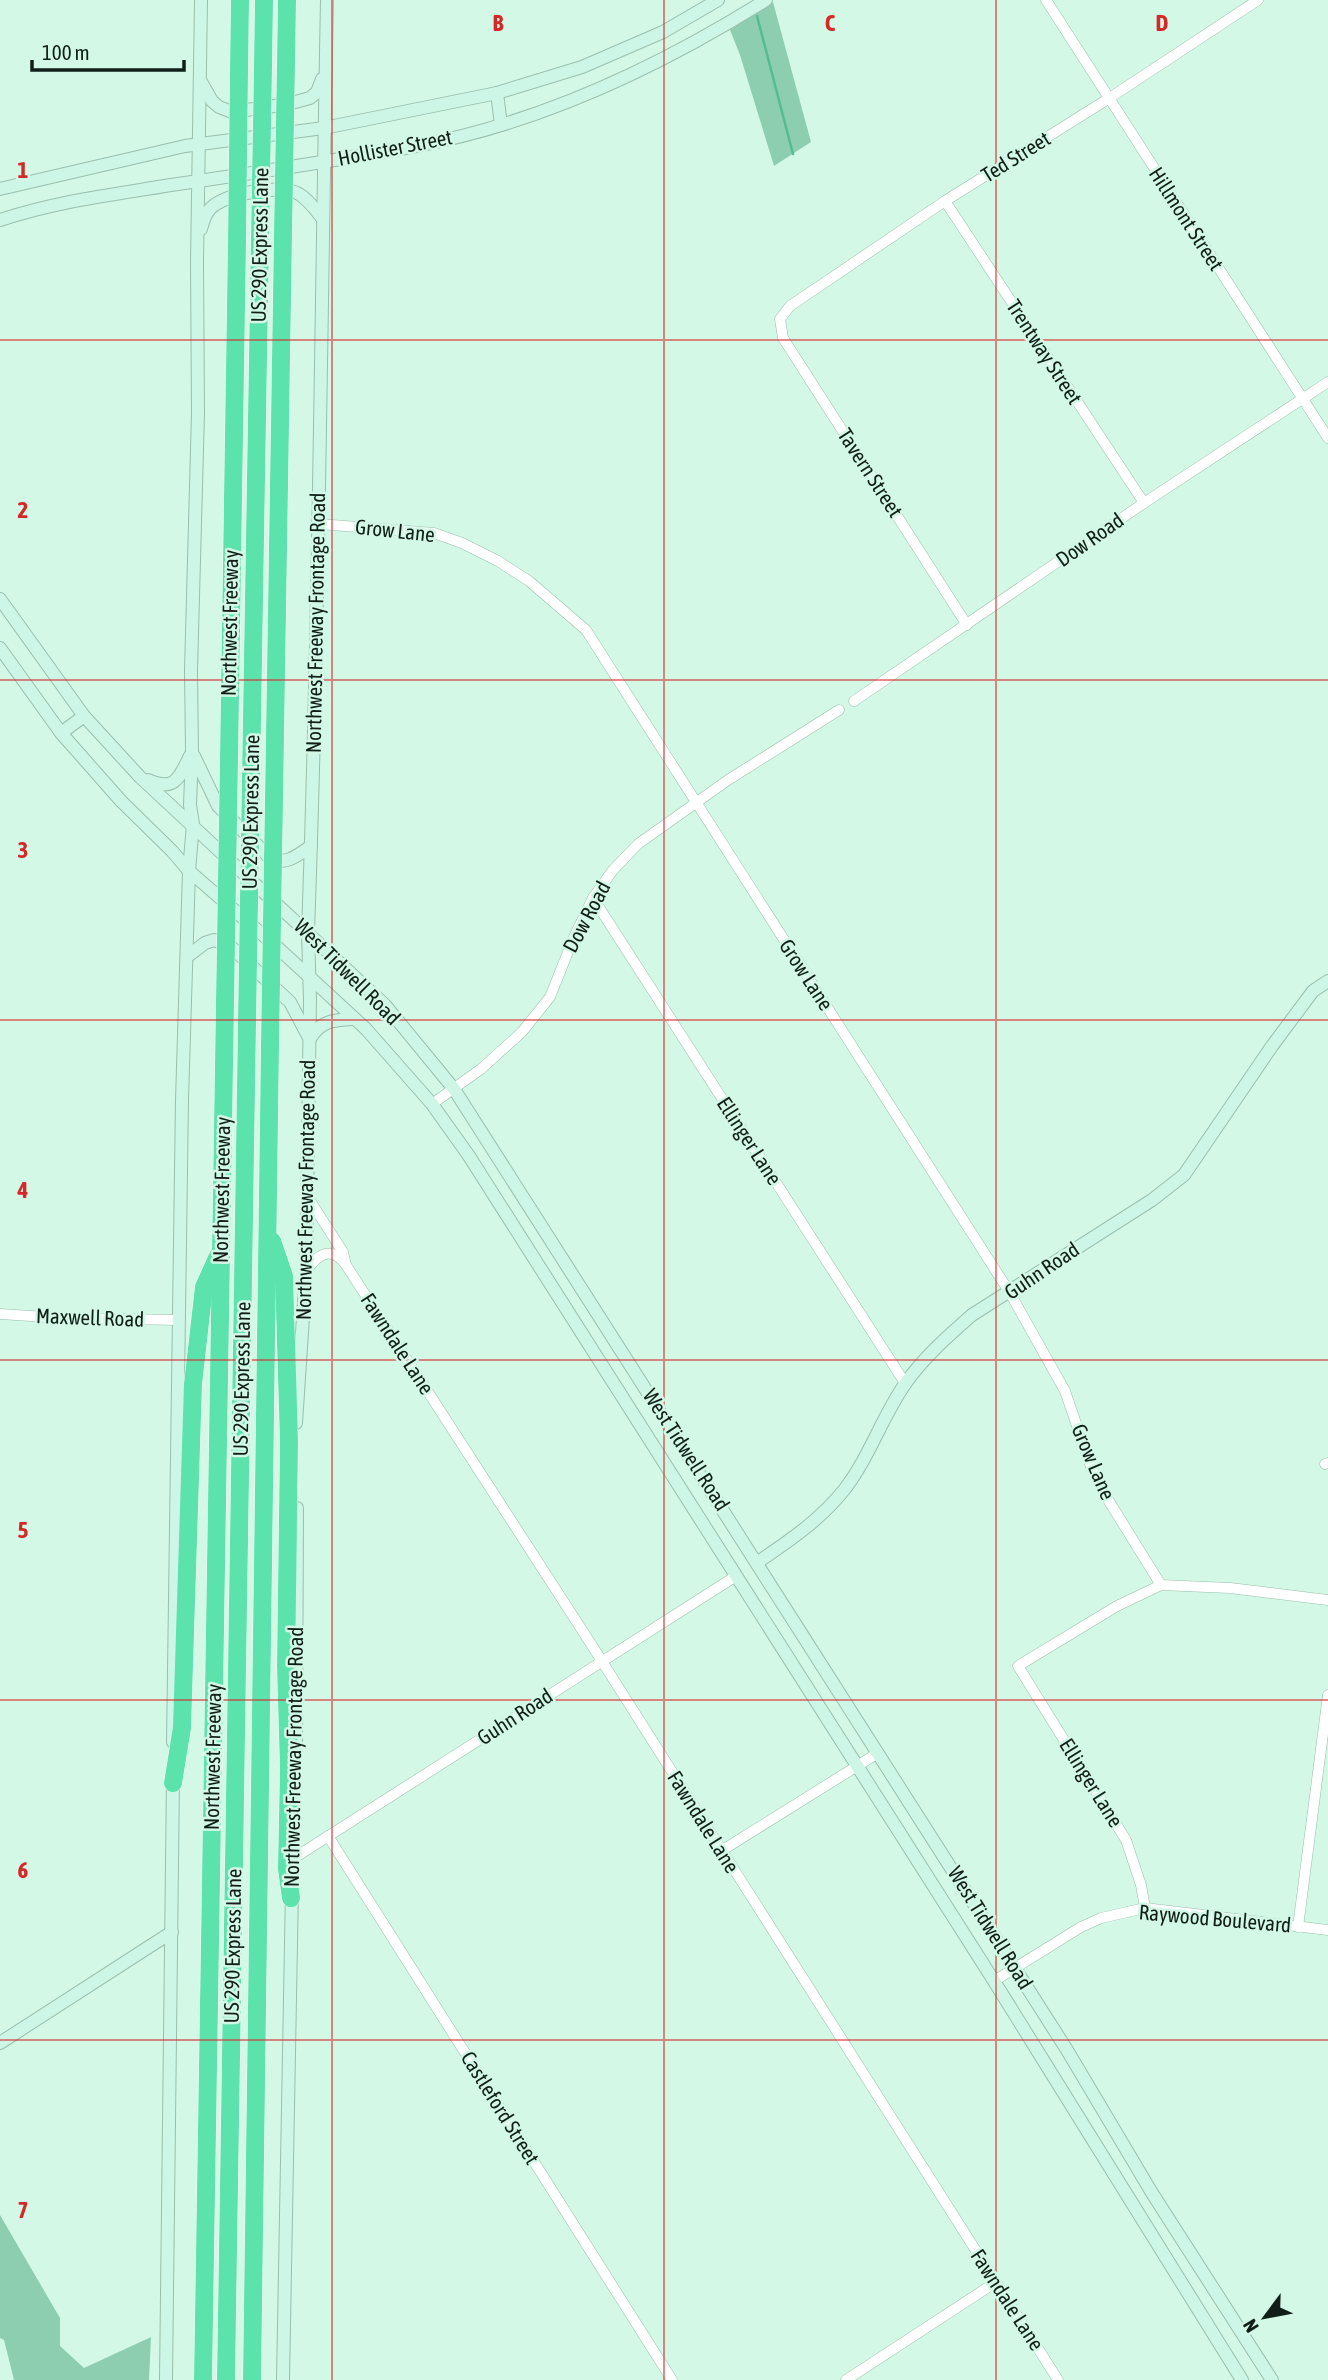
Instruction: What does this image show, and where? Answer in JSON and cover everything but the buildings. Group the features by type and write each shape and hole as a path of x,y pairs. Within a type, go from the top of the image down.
{"highway":[{"name":"Northwest Freeway","path":"203,2380 240,0"},
{"name":"US 290 Express Lane","path":"226,2380 264,0"},
{"path":"252,2380 287,0"},
{"path":"267,1228 284,1276 289,1442 287,1869 291,1898"},
{"path":"173,1783 183,1728 193,1384 204,1287 220,1250"}],"main road":[{"path":"166,2380 173,1649 188,871 192,824 191,670 198,412 201,0"},
{"name":"Northwest Freeway Frontage Road","path":"283,2380 291,1898 298,1691 296,1422 306,1272 310,1039 308,932 319,524 327,0"},
{"name":"Hollister Street","path":"0,189 198,144 324,128 497,93 582,67 663,32 718,0"},
{"name":"Hollister Street","path":"0,220 70,200 418,146 501,125 581,97 674,55 766,0"},
{"path":"200,79 212,102 232,112 310,98 317,92 325,72"},
{"path":"497,93 501,125"},
{"path":"198,239 207,211 230,196 284,188 308,201 322,218"},
{"name":"West Tidwell Road","path":"0,598 83,716 140,777 385,1004 454,1089 948,1861 1266,2377"},
{"name":"West Tidwell Road","path":"0,648 61,733 121,801 172,851 188,871 355,1019 432,1104 469,1156 927,1875 1242,2380"},
{"path":"61,733 83,716"},
{"path":"140,777 160,786 172,783 178,779 192,753"},
{"path":"192,753 218,806 270,858 285,862 311,846"},
{"path":"188,956 205,943 214,940 229,945 290,1002 310,1039"},
{"name":"Guhn Road","path":"758,1562 827,1510 846,1488 905,1383 952,1332 972,1315 1152,1200 1184,1175 1272,1046 1313,991 1328,981"},
{"path":"310,1039 315,1029 334,1020 355,1019"},
{"path":"532,1256 554,1244"},
{"path":"635,1418 656,1404"},
{"path":"927,1875 948,1861"},
{"path":"0,2043 172,1932"},
{"path":"1078,2119 1101,2106"},
{"path":"1163,2254 1183,2241"}],"street":[{"name":"Hillmont Street","path":"1045,0 1328,438"},
{"name":"Ted Street","path":"780,319 790,306 946,201 1258,0"},
{"name":"Trentway Street","path":"946,201 1144,503"},
{"name":"Tavern Street","path":"780,319 783,338 967,625"},
{"name":"Dow Road","path":"854,701 1144,503 1328,382"},
{"name":"Grow Lane","path":"319,524 434,533 498,561 530,581 586,630 1010,1293 1065,1391 1091,1467 1160,1585"},
{"name":"Dow Road","path":"432,1104 481,1069 522,1032 550,997 593,898 613,870 638,845 695,803 839,710"},
{"name":"Ellinger Lane","path":"593,898 905,1383"},
{"name":"Fawndale Lane","path":"307,1196 343,1252 346,1265 602,1661 1058,2380"},
{"path":"306,1272 313,1261 323,1254 332,1254 346,1265"},
{"name":"Maxwell Road","path":"0,1314 180,1320"},
{"name":"Guhn Road","path":"294,1858 736,1576"},
{"name":"Ellinger Lane","path":"1144,1908 1141,1885 1126,1840 1018,1666 1117,1606 1160,1585"},
{"path":"1160,1585 1230,1588 1328,1600"},
{"path":"1298,1927 1328,1695"},
{"path":"721,1851 878,1753"},
{"name":"Castleford Street","path":"328,1836 672,2380"},
{"name":"Raywood Boulevard","path":"994,1981 1081,1927 1101,1918 1144,1908 1328,1930"},
{"path":"846,2380 996,2283"}],"green space":[{"path":"773,2 811,142 774,166 730,30"},
{"path":"0,2215 60,2318 60,2346 84,2368 151,2337 149,2380 14,2380 4,2340 0,2338"}],"waterway":[{"path":"757,16 793,154"}]}
